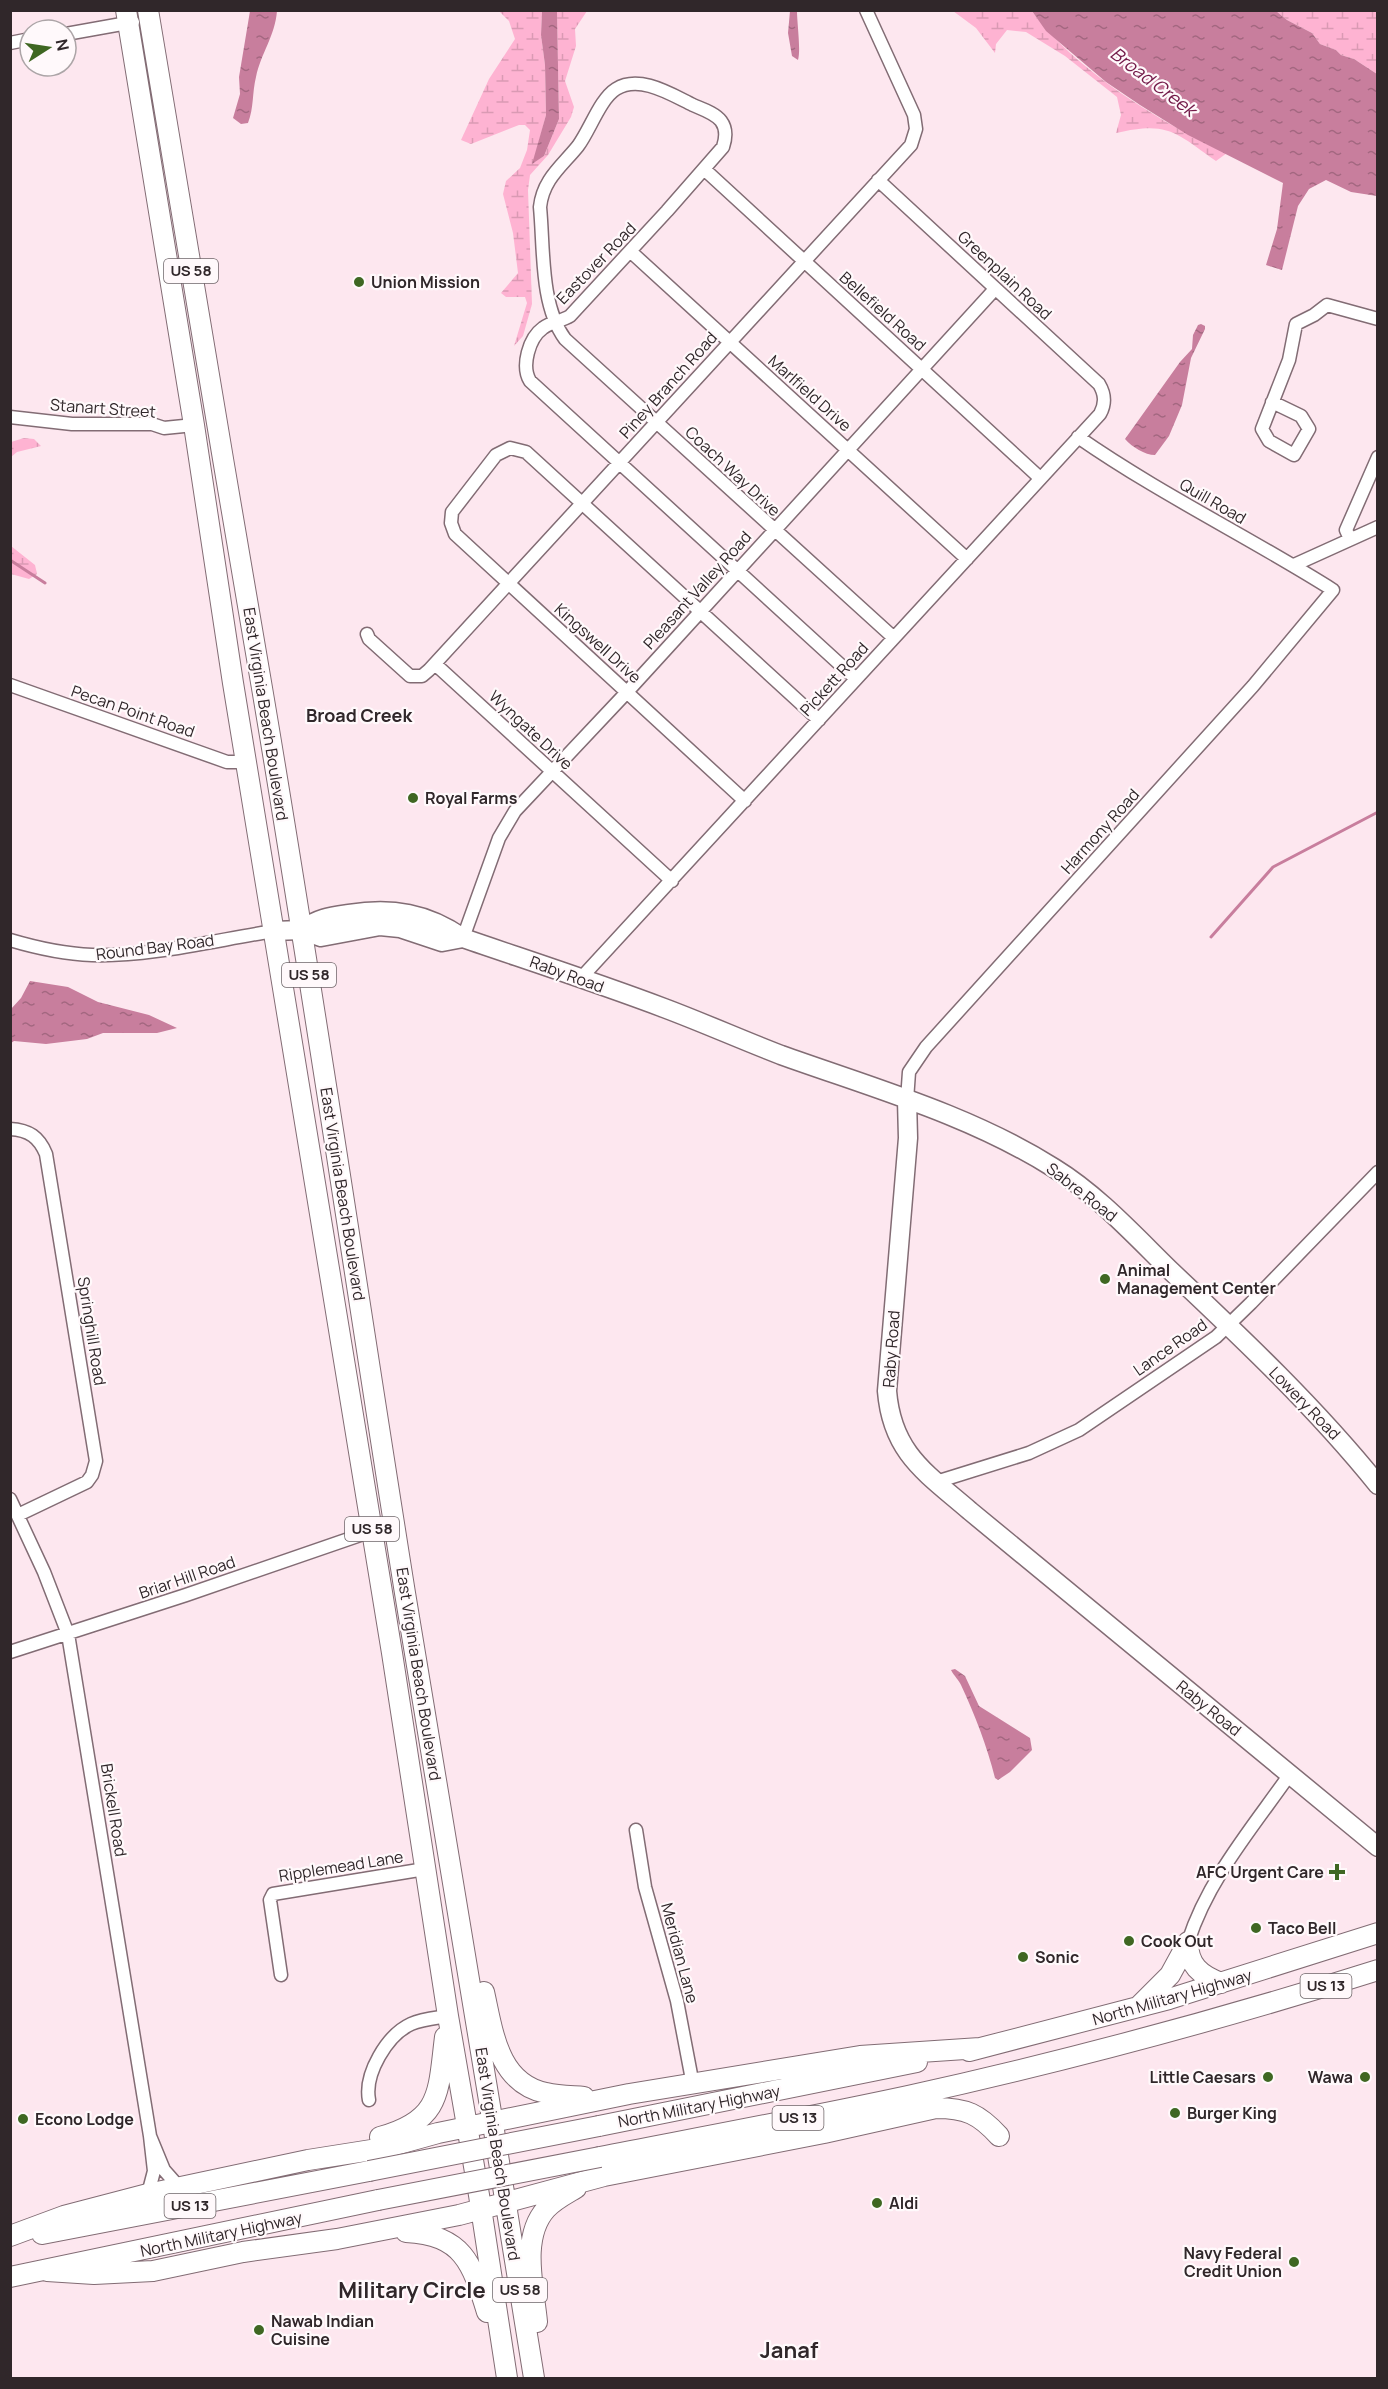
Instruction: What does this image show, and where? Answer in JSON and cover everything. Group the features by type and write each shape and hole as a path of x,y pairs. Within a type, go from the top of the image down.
{"main road":[{"name":"East Virginia Beach Boulevard","path":"149,15 301,930 416,1659 459,1909 534,2379"},
{"name":"East Virginia Beach Boulevard","path":"127,17 507,2378"},
{"path":"459,1909 479,1969 495,2042 507,2068 516,2079 548,2094 608,2098"},
{"name":"North Military Highway","path":"10,2238 830,2081 980,2048 1136,2008 1377,1933"},
{"path":"1188,1942 1188,1951 1195,1968 1200,1973 1221,1983"},
{"path":"1136,2008 1170,1975 1188,1942"},
{"name":"North Military Highway","path":"10,2277 378,2200 602,2167 995,2076 1203,2022 1377,1970"},
{"path":"253,2171 398,2132 421,2118 429,2108 440,2085 447,2016"},
{"path":"10,2238 64,2216 148,2194 253,2171 384,2148 467,2127 608,2098 860,2056 980,2048"},
{"path":"46,2271 94,2274 153,2271 229,2255 380,2230 506,2202 602,2167 863,2125 925,2110 976,2091 995,2076"},
{"path":"925,2110 950,2108 976,2114 999,2136"},
{"path":"543,2379 532,2263 535,2229 546,2209 602,2167"},
{"path":"380,2230 425,2233 437,2236 460,2250 471,2267 479,2287 507,2378"}],"street":[{"name":"Piney Branch Road","path":"435,664 911,145 916,123 866,10"},
{"path":"78,31 127,17 149,15"},
{"name":"Eastover Road","path":"555,323 548,298 540,207 542,196 551,176 590,130 609,95 625,85 647,86 716,115 724,126 723,147 570,316 555,323 542,329 536,336 525,368 530,381 619,463"},
{"name":"Bellefield Road","path":"704,169 1040,478"},
{"name":"Greenplain Road","path":"878,180 1099,384 1105,398"},
{"name":"Marlfield Drive","path":"630,251 967,559"},
{"name":"Pleasant Valley Road","path":"463,938 499,838 508,821 995,289"},
{"path":"1272,402 1288,360 1296,324 1314,315 1328,304 1377,319"},
{"name":"Coach Way Drive","path":"555,323 565,339 894,638"},
{"name":"Pickett Road","path":"581,978 1100,414 1105,398"},
{"name":"Stanart Street","path":"10,417 72,424 152,424 164,428 194,425"},
{"name":"Quill Road","path":"1078,437 1181,502 1294,565 1333,590"},
{"name":"Kingswell Drive","path":"583,503 526,452 510,448 496,455 460,502 451,516 452,529 745,801"},
{"path":"1350,539 1346,530 1377,457"},
{"path":"619,463 856,679"},
{"path":"583,503 819,720"},
{"path":"1294,565 1377,527"},
{"name":"Harmony Road","path":"907,1100 909,1072 926,1047 1253,687 1333,590"},
{"path":"367,634 369,639 410,676 422,676 435,664"},
{"name":"Wyngate Drive","path":"435,664 672,881"},
{"name":"Pecan Point Road","path":"10,685 226,762 246,762"},
{"name":"Raby Road","path":"301,930 321,937 380,926 400,928 442,942 463,938 581,978 907,1100 908,1138 887,1391 891,1419 899,1441 907,1453 936,1482 1089,1611 1377,1847"},
{"name":"Round Bay Road","path":"10,940 64,953 110,955 274,931 301,930"},
{"name":"Sabre Road","path":"907,1100 982,1129 1018,1147 1067,1177 1104,1207 1228,1326"},
{"name":"Springhill Road","path":"10,1129 29,1132 37,1138 46,1154 96,1461 92,1475 87,1482 18,1515"},
{"name":"Lance Road","path":"936,1482 1029,1453 1079,1430 1216,1337 1377,1172"},
{"name":"Lowery Road","path":"1228,1326 1315,1413 1377,1485"},
{"name":"Brickell Road","path":"10,1499 57,1601 68,1634 150,2136 154,2170 148,2194"},
{"name":"Briar Hill Road","path":"10,1652 372,1531"},
{"path":"1188,1942 1202,1904 1214,1883 1290,1774"},
{"name":"Meridian Lane","path":"636,1830 645,1887 677,2001 693,2085"},
{"name":"Ripplemead Lane","path":"281,1975 270,1900 273,1894 425,1869"},
{"path":"369,2100 368,2083 371,2070 394,2037 412,2023 447,2016"},
{"name":"Brickell Road","path":"150,2136 164,2170 179,2187"}],"green space":[{"path":"499,11 542,11 541,35 545,65 546,115 533,163 544,156 559,119 557,11 587,11 575,29 576,46 565,81 574,107 571,117 548,155 530,175 528,190 532,304 523,336 514,346 527,303 525,297 506,297 501,293 518,273 513,233 503,194 506,181 520,168 527,150 530,130 525,125 519,125 471,144 461,140 489,79 515,39 509,21"},
{"path":"953,11 1032,11 1070,53 1121,93 1176,127 1227,153 1216,161 1180,136 1160,129 1148,128 1116,133 1121,115 1117,97 1065,56 1026,32 1007,30 996,44 995,53 976,28"},
{"path":"1276,11 1377,11 1377,74 1354,59 1320,44 1312,33 1287,20"},
{"path":"24,438 34,439 41,446 17,452 11,457 11,442"},
{"path":"11,546 35,565 37,574 29,579 11,574"}],"water":[{"path":"250,11 277,11 274,28 256,77 250,117 248,123 241,124 233,118 240,94 239,77"},
{"path":"542,11 557,11 559,119 544,156 532,164 546,115 545,65 541,35"},
{"path":"790,11 797,11 798,60 792,56 788,33"},
{"path":"1032,11 1276,11 1287,20 1312,33 1320,44 1354,59 1377,74 1377,196 1351,192 1326,180 1309,189 1298,206 1282,270 1266,265 1277,229 1283,183 1188,135 1106,82 1046,31"},
{"path":"1198,325 1205,326 1205,329 1191,358 1182,405 1169,436 1155,455 1143,452 1125,439 1180,362 1192,349 1193,335"},
{"path":"30,981 68,987 98,1002 149,1015 177,1028 157,1033 103,1033 87,1039 46,1044 14,1041 11,1043 11,1009 21,998"},
{"path":"955,1669 965,1676 979,1706 1030,1738 1032,1750 1010,1772 998,1780 995,1778 971,1708 960,1683 951,1670"}],"waterway":[{"path":"10,560 45,583"},
{"path":"1211,937 1273,867 1378,812"}],"place":[{"name":"Union Mission","path":"359,282"},
{"name":"Royal Farms","path":"413,798"},
{"name":"Animal Management Center","path":"1105,1279"},
{"name":"AFC Urgent Care","path":"1337,1872"},
{"name":"Taco Bell","path":"1256,1928"},
{"name":"Cook Out","path":"1129,1941"},
{"name":"Sonic","path":"1023,1957"},
{"name":"Little Caesars","path":"1268,2077"},
{"name":"Wawa","path":"1365,2077"},
{"name":"Burger King","path":"1175,2113"},
{"name":"Econo Lodge","path":"23,2119"},
{"name":"Aldi","path":"877,2203"},
{"name":"Navy Federal Credit Union","path":"1294,2262"},
{"name":"Nawab Indian Cuisine","path":"259,2330"}],"district":[{"name":"Broad Creek","path":"359,716"},
{"name":"Military Circle","path":"412,2290"},
{"name":"Janaf","path":"789,2350"}]}
